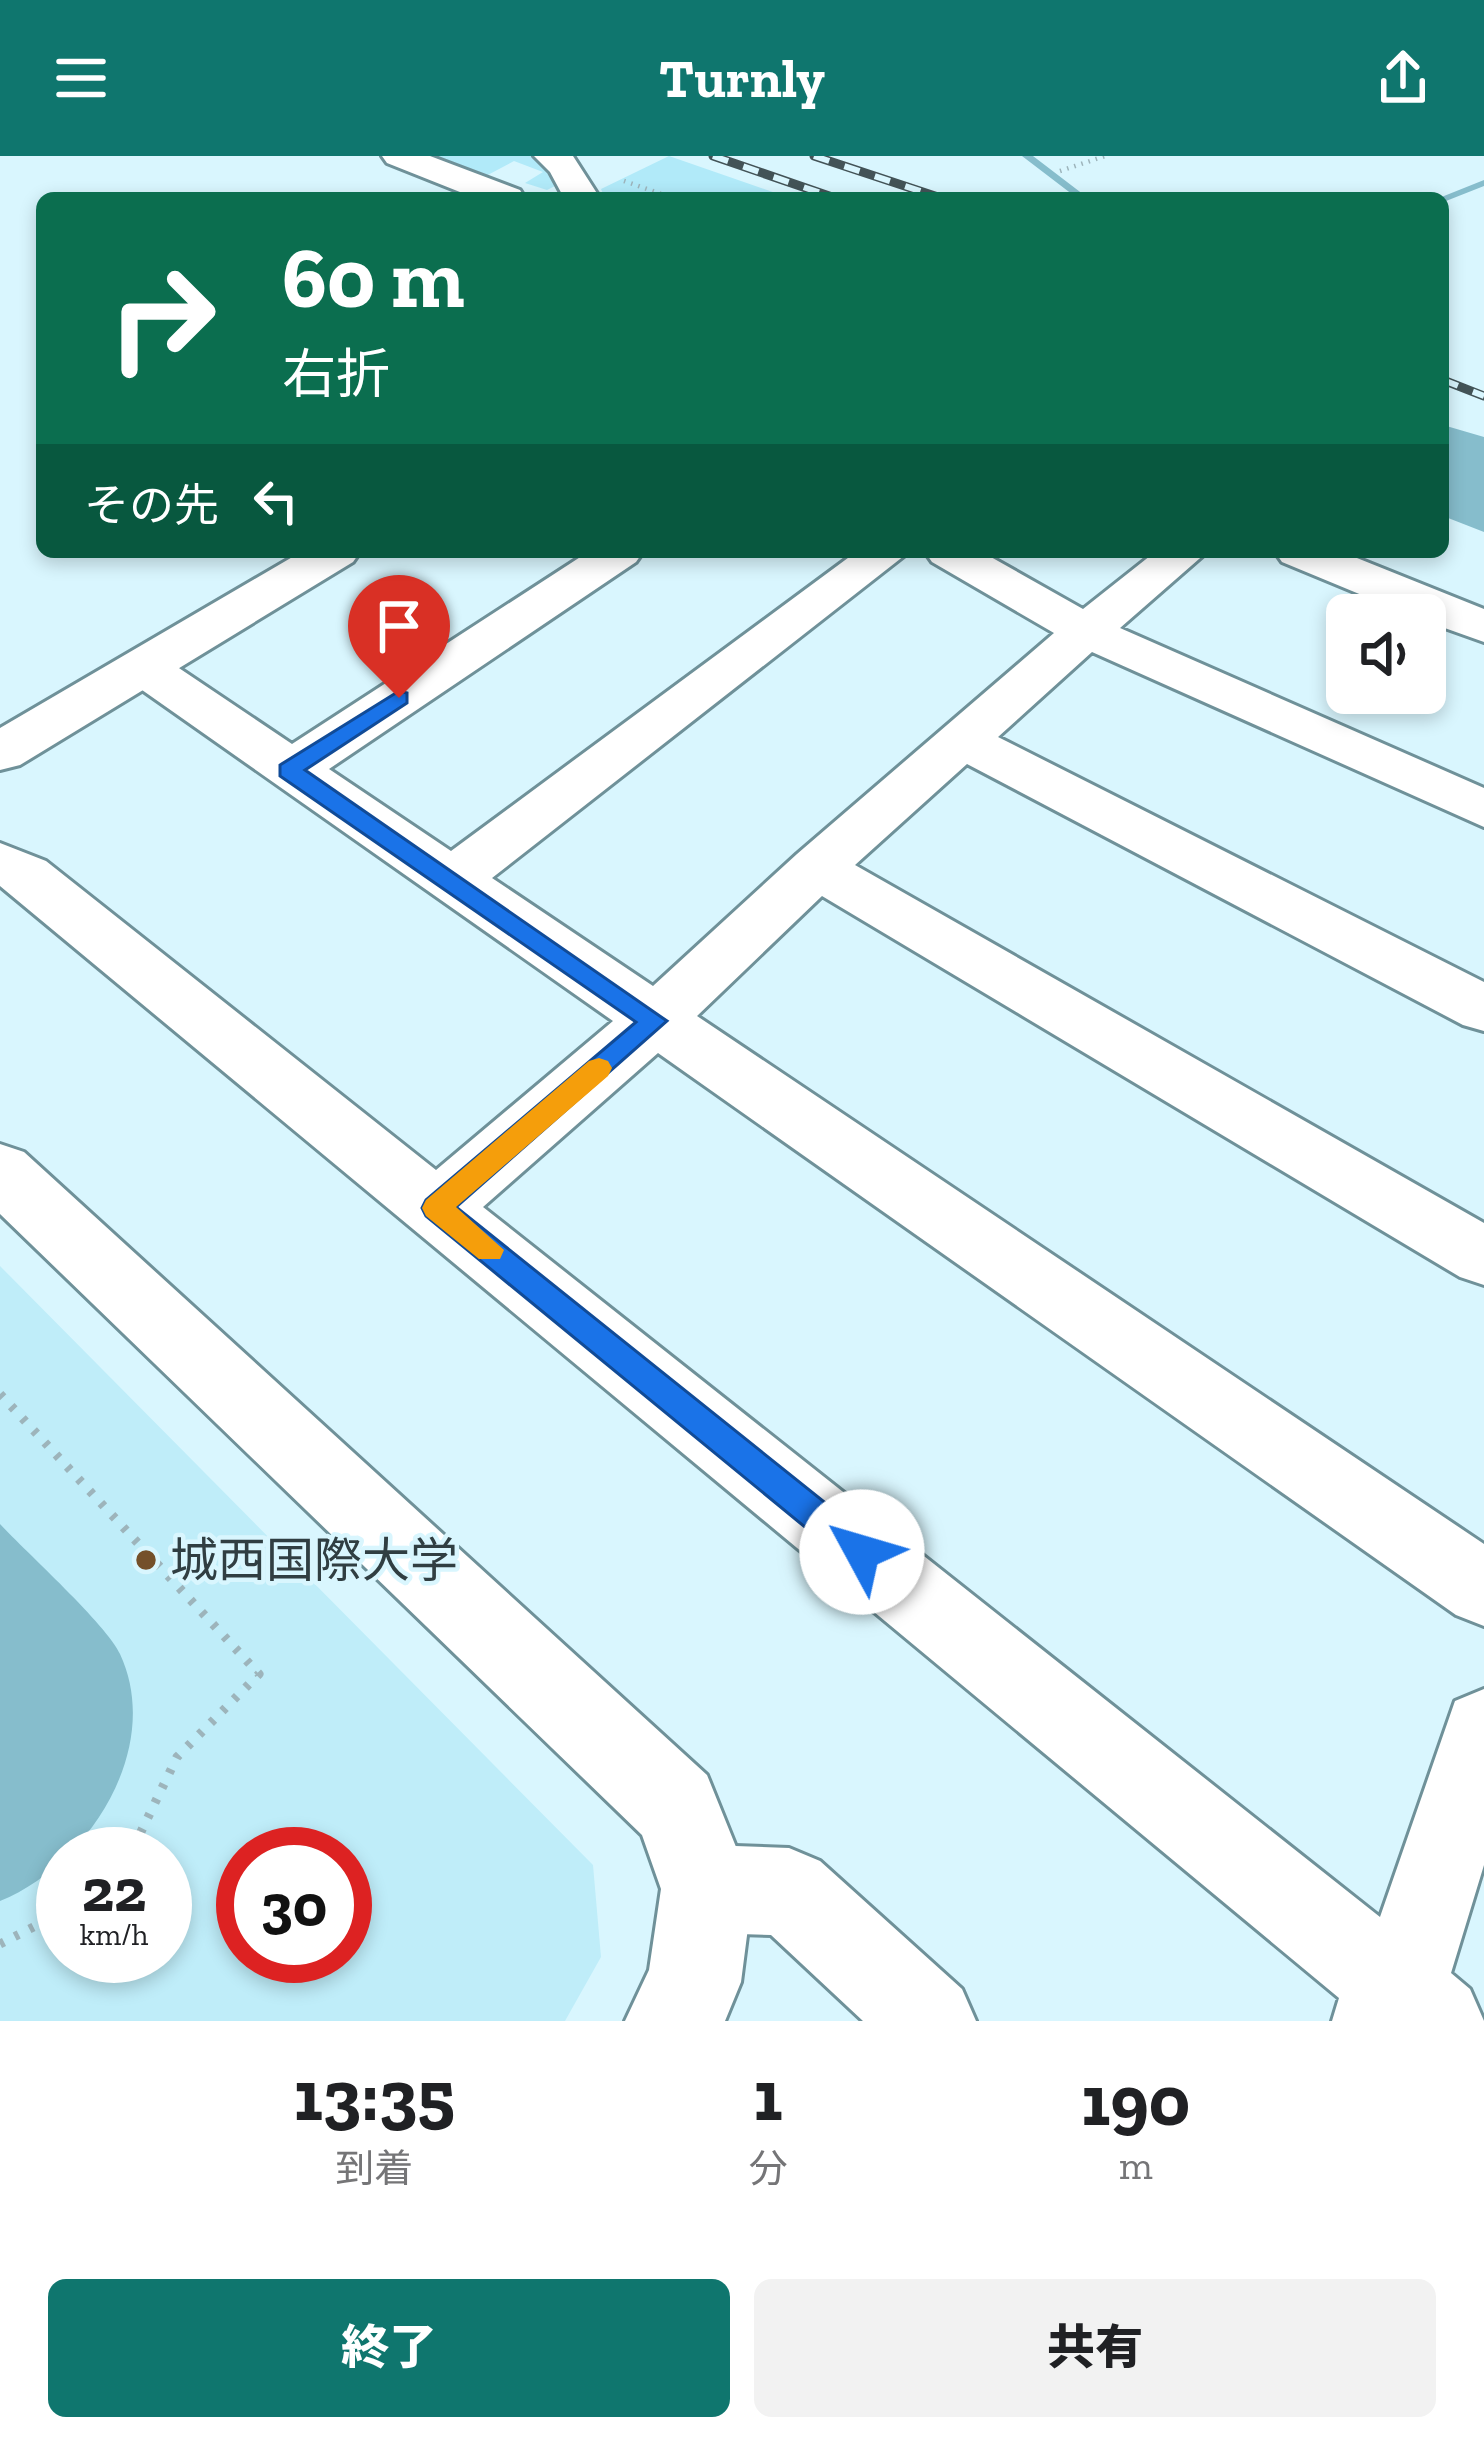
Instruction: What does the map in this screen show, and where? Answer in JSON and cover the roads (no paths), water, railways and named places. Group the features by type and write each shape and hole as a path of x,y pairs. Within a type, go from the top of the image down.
{"street":[{"path":"400,156 492,192"},
{"path":"551,156 578,192"},
{"path":"0,752 326,558"},
{"path":"289,770 611,558"},
{"path":"450,880 878,558"},
{"path":"958,558 1086,631 1484,809"},
{"path":"436,1208 654,1021 817,868 1086,631 1177,558"},
{"path":"1314,558 1484,628"},
{"path":"143,667 1484,1589"},
{"path":"962,740 1484,1009"},
{"path":"0,862 26,875 436,1208 1404,2011 1484,1730"},
{"path":"817,868 1484,1257"},
{"path":"0,1171 676,1806 707,1889 694,1982 673,2021"},
{"path":"707,1889 789,1892 930,2021"}],"waterway":[{"path":"1027,156 1075,192"},
{"path":"1449,197 1484,183"}],"railway":[{"path":"713,156 818,192"},
{"path":"814,156 923,192"},
{"path":"1449,382 1484,396"}],"place":[{"name":"城西国際大学","path":"146,1560"}]}
